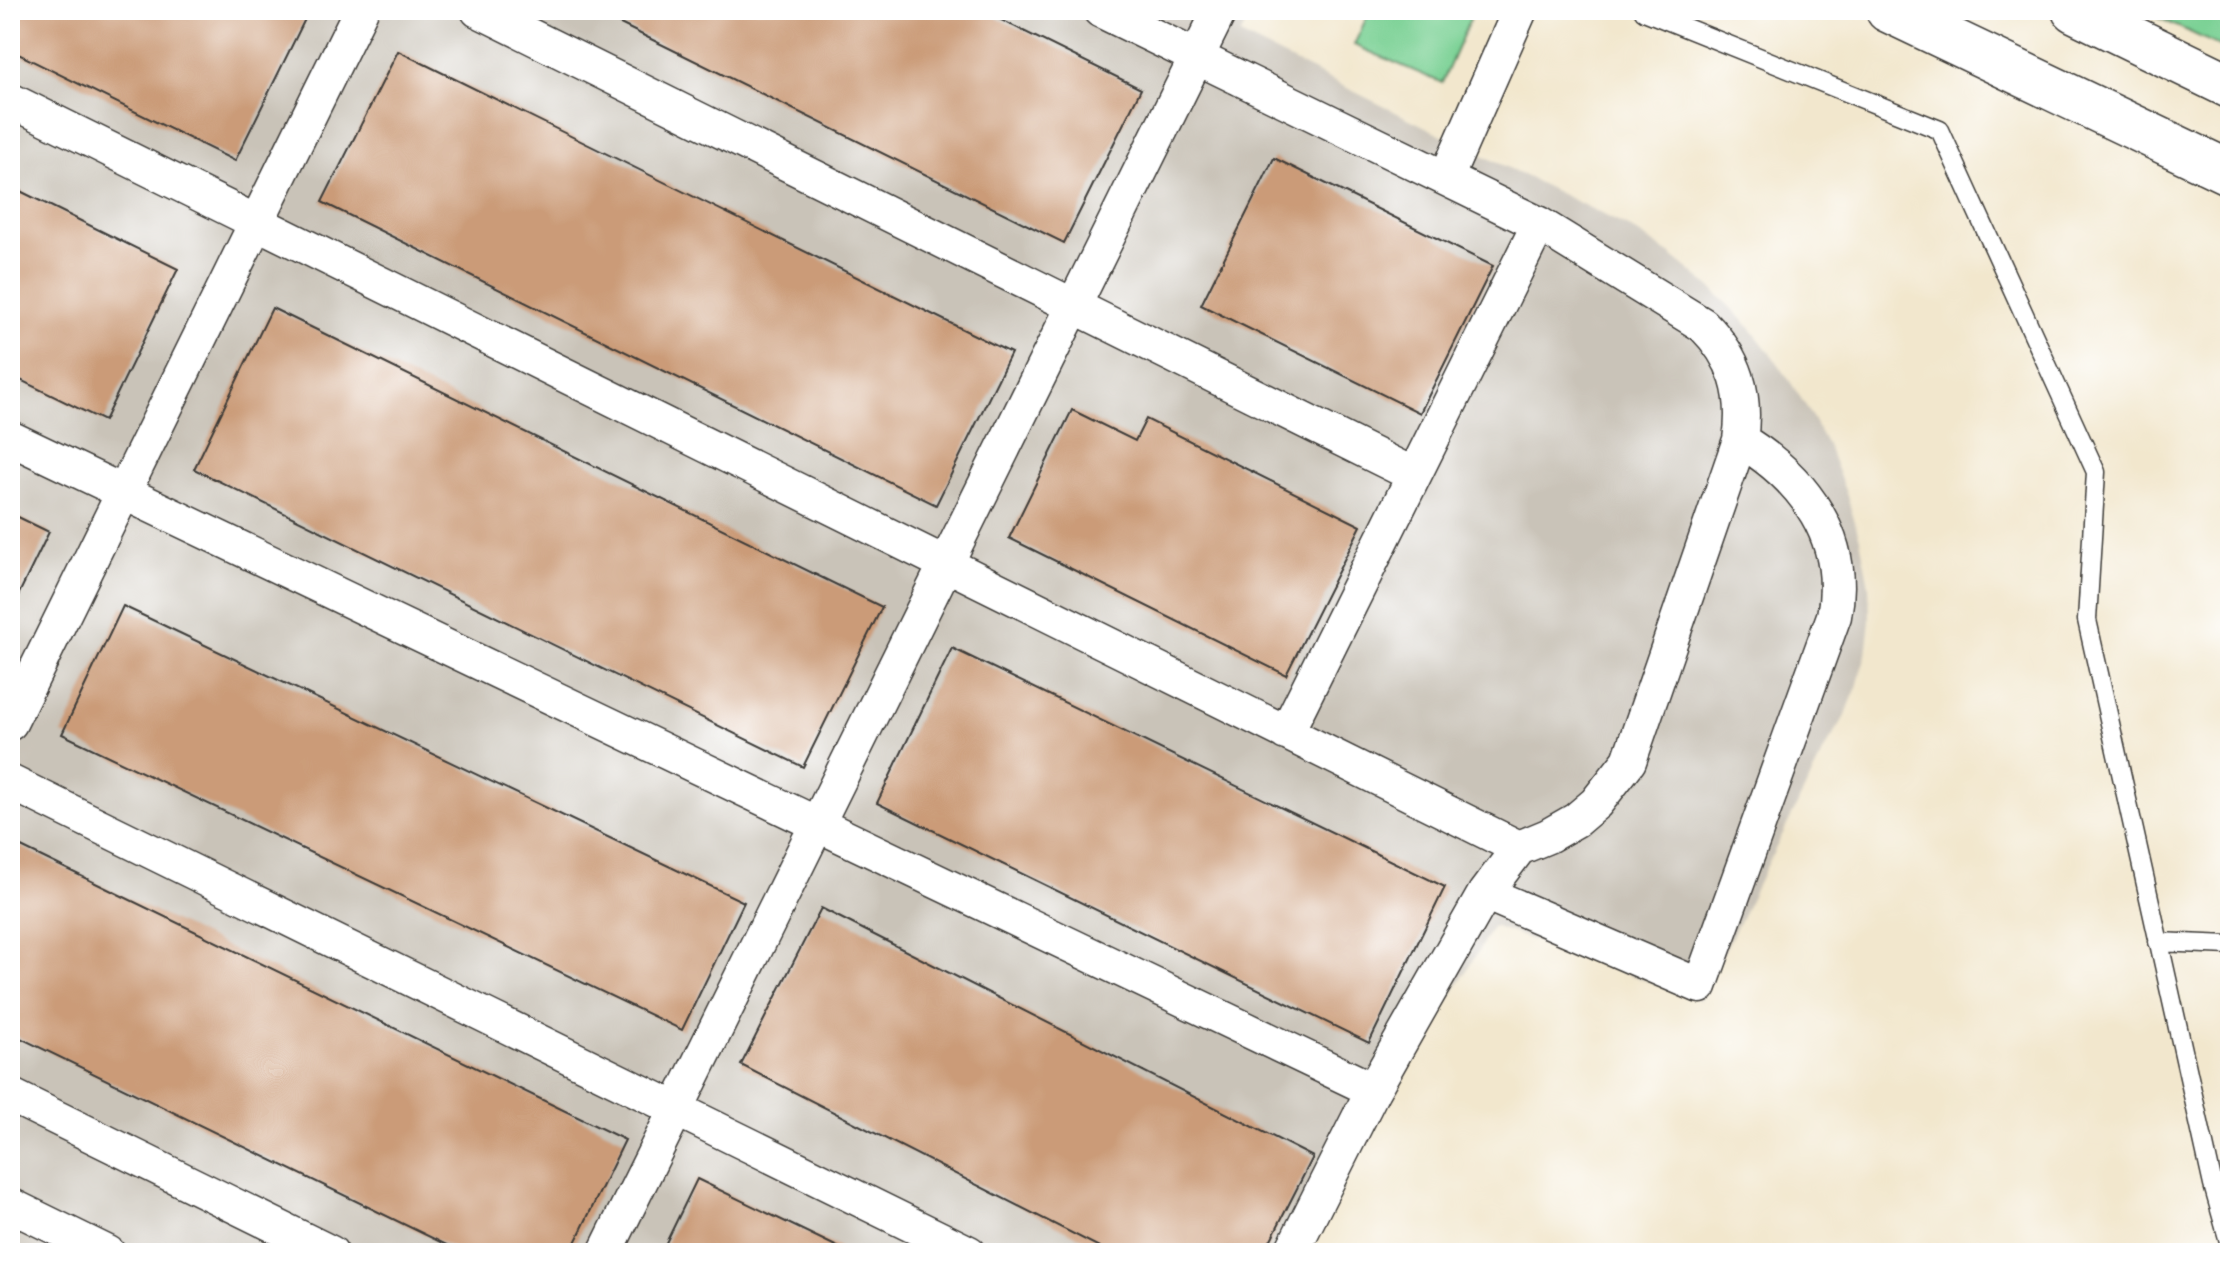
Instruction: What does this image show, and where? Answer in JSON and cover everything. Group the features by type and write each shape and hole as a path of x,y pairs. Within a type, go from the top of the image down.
{"street":[{"path":"10,723 361,10"},
{"path":"478,10 1414,475"},
{"path":"1100,10 1539,224 1686,313 1718,340 1738,377 1743,419 1740,440 1629,761 1605,793 1576,820 1519,848 1485,893 1373,1090 1291,1253"},
{"path":"605,1253 1220,10"},
{"path":"1446,178 1520,10"},
{"path":"1888,10 2230,173"},
{"path":"2074,10 2230,86"},
{"path":"10,100 1519,848"},
{"path":"1286,733 1539,224"},
{"path":"10,438 1373,1090"},
{"path":"1485,893 1700,986 1834,616 1838,593 1835,558 1823,525 1811,504 1780,467 1740,440"},
{"path":"10,782 969,1253"},
{"path":"10,1095 331,1253"},
{"path":"10,1205 108,1253"}],"lane":[{"path":"1644,11 1940,130 2096,472 2087,620 2213,1185 2230,1245"},
{"path":"2158,942 2230,945"}],"shaded area":[{"path":"10,10 1254,10 1240,35 1628,227 1671,255 1712,289 1748,325 1780,366 1829,449 1860,539 1869,586 1870,620 1866,654 1857,687 1700,1000 1493,926 1373,1129 1308,1253 10,1253"}],"green space":[{"path":"1370,10 1474,10 1442,83 1354,45"},
{"path":"2142,10 2230,10 2230,51"}],"building":[{"path":"10,10 309,11 235,161 10,50"},
{"path":"592,10 981,10 1141,89 1064,243"},
{"path":"398,51 1011,353 936,505 322,202"},
{"path":"1274,158 1493,266 1420,413 1201,305"},
{"path":"10,186 178,269 104,421 10,375"},
{"path":"272,308 882,607 803,767 194,469"},
{"path":"1072,410 1135,441 1146,419 1361,526 1286,675 1009,538"},
{"path":"2230,486 2230,514 2221,511"},
{"path":"10,513 49,532 10,612"},
{"path":"123,606 744,902 682,1030 62,734"},
{"path":"952,648 1445,887 1369,1043 877,803"},
{"path":"11,842 625,1140 570,1253 463,1253 10,1033"},
{"path":"821,908 1313,1157 1264,1253 1111,1253 741,1065"},
{"path":"697,1179 850,1253 661,1253"}]}
